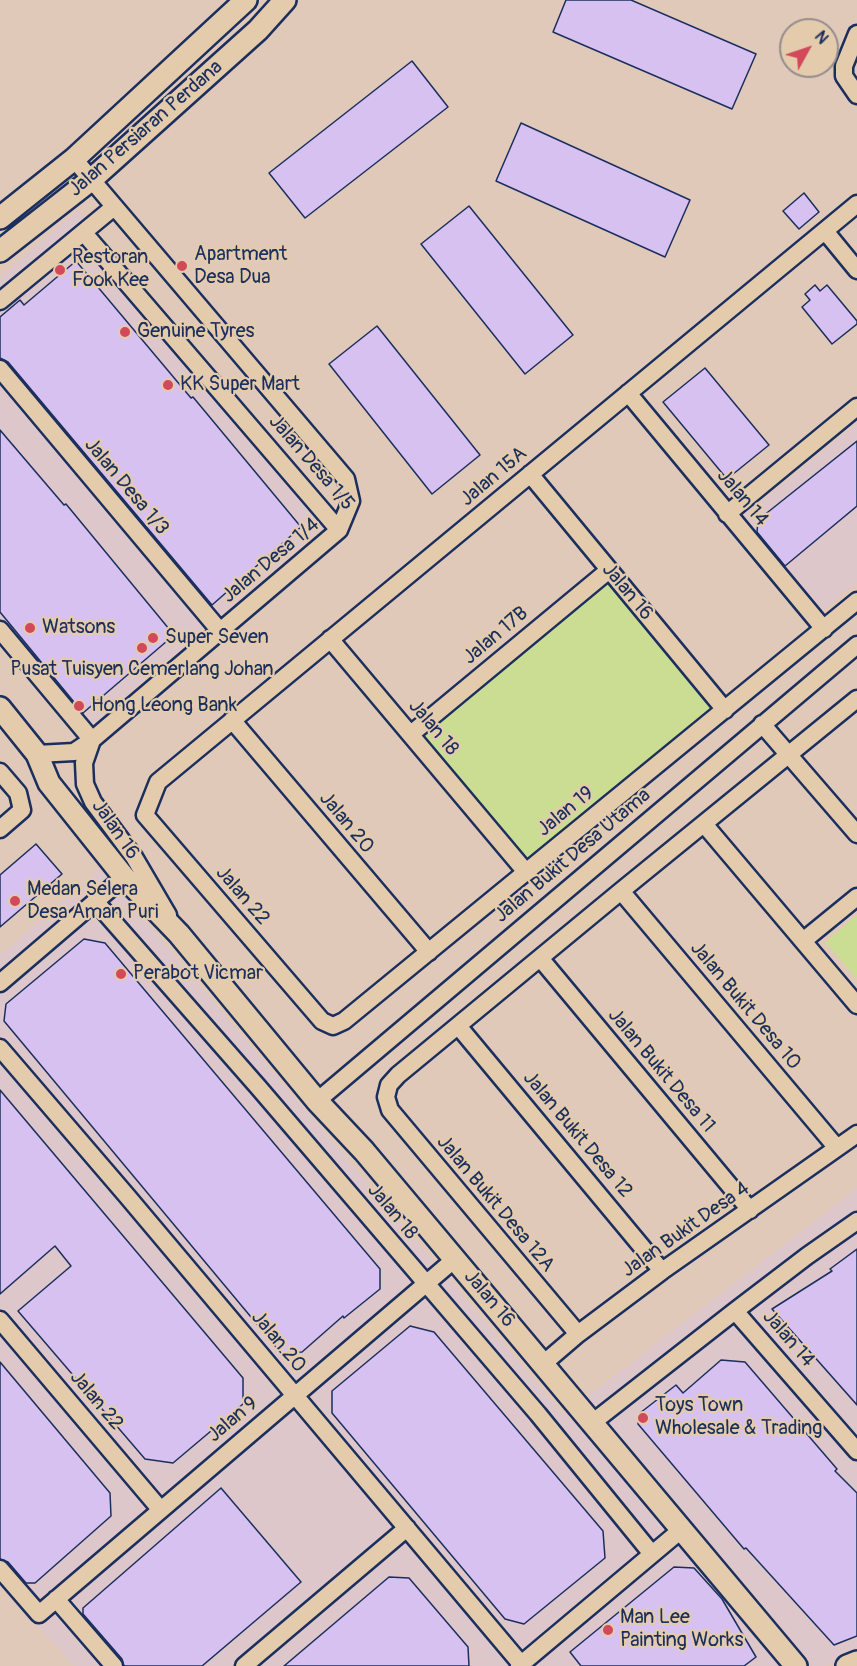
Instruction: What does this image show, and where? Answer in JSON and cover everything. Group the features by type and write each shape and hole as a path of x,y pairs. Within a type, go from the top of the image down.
{"street":[{"name":"Jalan Persiaran Perdana","path":"0,218 74,159 246,0"},
{"name":"Jalan Persiaran Perdana","path":"0,252 92,179 258,30 285,0"},
{"path":"857,34 844,66 843,76 857,95"},
{"name":"Jalan Desa 1/5","path":"74,159 346,478 351,501 339,530 84,233"},
{"name":"Jalan 15A","path":"158,782 857,204"},
{"path":"0,301 114,207"},
{"path":"825,231 857,270"},
{"name":"Jalan Desa 1/3","path":"0,369 220,631"},
{"name":"Jalan 14","path":"628,393 824,629"},
{"path":"727,514 857,406"},
{"name":"Jalan 16","path":"530,474 725,710"},
{"name":"Jalan Desa 1/4","path":"92,740 339,530"},
{"name":"Jalan 17B","path":"411,734 609,570"},
{"name":"Jalan 19","path":"333,1026 344,1021 857,601"},
{"path":"0,630 92,740 74,752 38,754"},
{"name":"Jalan 18","path":"330,639 526,872"},
{"name":"Jalan Bukit Desa Utama","path":"316,1101 857,645"},
{"path":"459,1027 621,891 857,699"},
{"name":"Jalan 16","path":"0,708 38,754 49,783 124,877 179,934 316,1101 364,1151 796,1666"},
{"name":"Jalan 20","path":"232,720 429,952"},
{"path":"762,724 857,834"},
{"name":"Jalan 16","path":"92,740 84,764 85,783 93,802 134,857 179,934"},
{"path":"0,772 18,793 22,810 0,829"},
{"name":"Jalan 22","path":"158,782 145,815 322,1022 333,1026"},
{"path":"704,824 857,1005"},
{"path":"0,983 124,877"},
{"name":"Jalan Bukit Desa 10","path":"621,891 837,1148"},
{"path":"803,941 857,897"},
{"name":"Jalan 18","path":"95,901 259,1088 538,1414 652,1554"},
{"name":"Jalan Bukit Desa 11","path":"540,958 750,1210"},
{"name":"Jalan Bukit Desa 12A","path":"459,1027 398,1075 389,1085 386,1097 390,1110 578,1334"},
{"name":"Jalan Bukit Desa 12","path":"459,1027 662,1271"},
{"name":"Jalan 20","path":"0,1048 295,1395 520,1665"},
{"name":"Jalan Bukit Desa 4","path":"543,1364 578,1334 662,1271 857,1134"},
{"path":"735,1311 857,1221"},
{"name":"Jalan 9","path":"0,1569 39,1614 455,1259"},
{"name":"Jalan 14","path":"592,1423 735,1311 857,1451"},
{"name":"Jalan 22","path":"0,1320 160,1509"},
{"path":"244,1666 407,1528"},
{"path":"520,1665 681,1530"},
{"path":"56,1599 114,1666"},
{"path":"847,1666 857,1662"}],"shaded area":[{"path":"78,210 338,515 78,737 0,645 0,277"},
{"path":"857,423 857,582 819,613 739,520"},
{"path":"100,868 564,1415 857,1188 857,1653 825,1666 75,1666 0,1587 0,955"}],"green space":[{"path":"609,570 725,710 526,872 411,734"},
{"path":"857,915 857,979 825,942"}],"building":[{"path":"566,0 631,0 756,54 732,109 553,32"},
{"path":"412,61 448,107 305,218 269,173"},
{"path":"521,123 690,200 665,257 496,181"},
{"path":"804,193 819,212 799,229 783,211"},
{"path":"469,206 573,335 525,374 421,244"},
{"path":"76,261 301,527 212,605 8,362 0,358 0,317 20,300 24,305"},
{"path":"815,285 820,291 827,285 857,321 857,324 832,344 802,307 810,300 805,294"},
{"path":"377,326 480,455 432,494 329,364"},
{"path":"705,368 769,445 727,479 663,402"},
{"path":"0,430 64,505 66,504 174,635 83,713 0,612"},
{"path":"857,441 857,506 785,566 757,532 758,520"},
{"name":"Medan Selera Desa Aman Puri","path":"36,844 62,874 0,927 0,875"},
{"path":"84,939 105,943 380,1269 380,1289 344,1318 343,1316 302,1352 281,1353 4,1021 6,1004"},
{"path":"0,1090 243,1378 243,1404 173,1463 145,1459 18,1311 71,1266 55,1246 0,1294"},
{"path":"857,1249 857,1405 772,1309 832,1271 830,1269"},
{"path":"410,1326 434,1332 603,1531 605,1558 524,1624 505,1619 332,1413 332,1391"},
{"path":"721,1360 745,1362 837,1469 835,1471 857,1493 857,1636 834,1645 746,1548 744,1549 638,1424 640,1413 676,1385 683,1393"},
{"path":"0,1362 110,1493 111,1516 35,1583 26,1583 8,1562 0,1559"},
{"path":"221,1488 301,1582 202,1666 124,1666 122,1659 83,1614 83,1608"},
{"path":"674,1567 694,1568 722,1599 756,1657 744,1666 581,1666 570,1652"},
{"path":"389,1577 409,1578 468,1647 469,1666 284,1666"}],"place":[{"name":"Apartment Desa Dua","path":"182,266"},
{"name":"Restoran Fook Kee","path":"60,270"},
{"name":"Genuine Tyres","path":"125,332"},
{"name":"KK Super Mart","path":"168,385"},
{"name":"Watsons","path":"30,628"},
{"name":"Super Seven","path":"153,638"},
{"name":"Pusat Tuisyen Cemerlang Johan","path":"142,648"},
{"name":"Hong Leong Bank","path":"79,706"},
{"name":"Medan Selera Desa Aman Puri","path":"15,901"},
{"name":"Perabot Vicmar","path":"121,974"},
{"name":"Toys Town Wholesale & Trading","path":"643,1418"},
{"name":"Man Lee Painting Works","path":"608,1630"}]}
